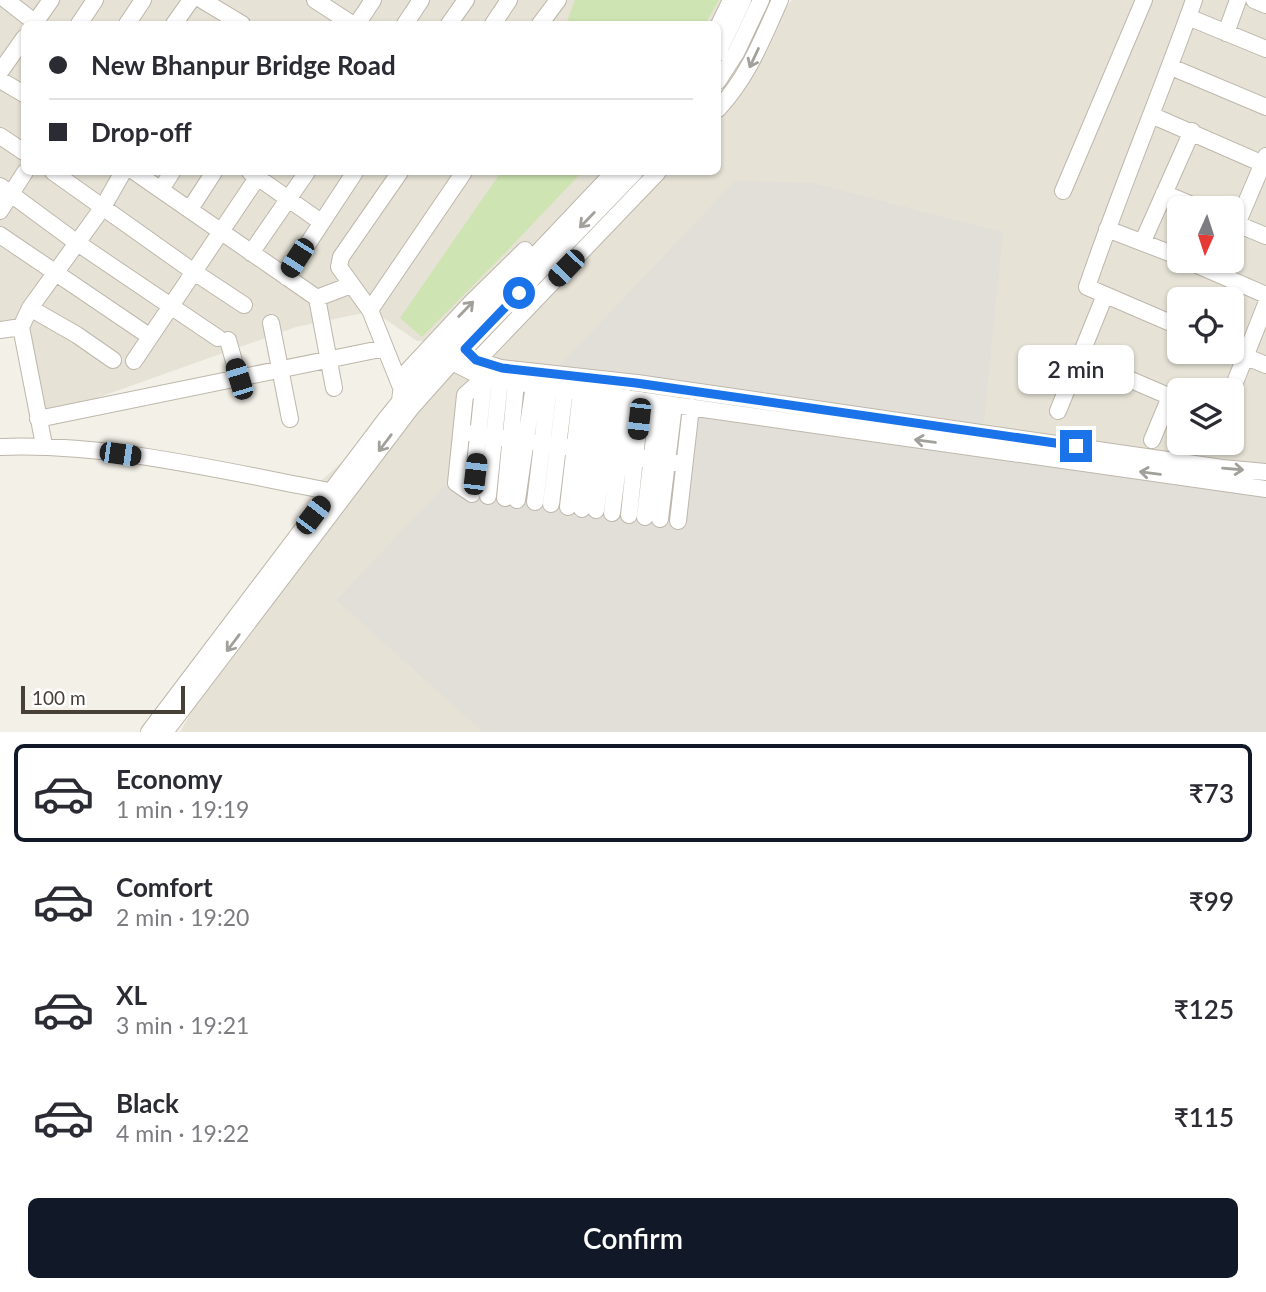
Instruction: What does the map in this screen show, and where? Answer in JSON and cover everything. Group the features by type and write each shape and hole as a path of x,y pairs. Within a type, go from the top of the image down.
{"street":[{"path":"37,21 51,0"},
{"path":"81,21 95,0"},
{"path":"129,21 143,0"},
{"path":"176,21 191,0"},
{"path":"202,0 224,20"},
{"path":"357,21 373,0"},
{"path":"407,21 421,0"},
{"path":"451,21 466,0"},
{"path":"495,21 509,0"},
{"path":"542,21 558,0"},
{"path":"721,23 731,0"},
{"path":"721,73 741,23 743,0"},
{"path":"721,49 761,0"},
{"path":"721,106 734,92 752,63 780,0"},
{"path":"1063,191 1144,0"},
{"path":"1167,321 1087,287 1194,0"},
{"path":"1226,33 1238,0"},
{"path":"1254,0 1266,5"},
{"path":"0,17 8,2 31,21"},
{"path":"323,2 351,21"},
{"path":"1188,17 1266,49"},
{"path":"0,72 21,42"},
{"path":"1171,67 1266,107"},
{"path":"0,80 21,92"},
{"path":"1151,115 1264,160 1244,202"},
{"path":"1143,241 1192,131"},
{"path":"0,136 21,150"},
{"path":"0,211 6,190 22,175"},
{"path":"56,175 244,305"},
{"path":"44,445 22,327 30,308 103,207 121,175"},
{"path":"140,175 317,298 334,388"},
{"path":"162,188 170,175"},
{"path":"190,209 212,175"},
{"path":"134,361 221,232 255,175"},
{"path":"258,175 321,222"},
{"path":"251,253 305,175"},
{"path":"286,277 353,175"},
{"path":"398,175 341,257 339,267 370,310 400,393"},
{"path":"370,310 462,175"},
{"path":"165,732 454,352 599,175"},
{"path":"454,352 611,175"},
{"path":"454,352 632,175"},
{"path":"149,732 329,494 400,393 454,352 655,175"},
{"path":"6,190 76,242 223,339 239,379"},
{"path":"1164,193 1171,196"},
{"path":"1244,227 1266,236"},
{"path":"1107,229 1167,251"},
{"path":"0,235 149,336"},
{"path":"1216,273 1266,295"},
{"path":"317,298 351,285"},
{"path":"1058,411 1105,295"},
{"path":"1244,345 1266,304"},
{"path":"30,308 113,360"},
{"path":"271,323 290,419"},
{"path":"0,330 22,327"},
{"path":"38,419 385,348"},
{"path":"454,352 500,380 1199,472 1266,472"},
{"path":"454,352 502,368 636,383 1199,472 1266,489"},
{"path":"1244,356 1266,365"},
{"path":"1080,358 1167,396"},
{"path":"500,380 464,395 456,483 472,494 518,440 588,393"},
{"path":"500,380 518,440 543,503"},
{"path":"500,380 518,440 511,499"},
{"path":"488,496 518,440 588,393"},
{"path":"588,393 605,452 613,513"},
{"path":"588,393 605,452 613,513"},
{"path":"588,393 605,452 613,513"},
{"path":"613,513 659,460 674,405"},
{"path":"674,405 684,464 678,521"},
{"path":"1152,440 1167,413"},
{"path":"461,432 684,464"},
{"path":"0,447 44,445 167,461 324,490 329,494"}],"shaded area":[{"path":"0,0 732,0 720,21 21,21 21,175 602,175 461,341 417,341 373,311 296,327 38,419 20,326 0,329"},
{"path":"792,0 1266,0 1266,732 180,732 322,480 658,175 721,175 721,98"},
{"path":"735,181 812,183 1003,232 983,431 1266,485 1266,732 483,732 336,600"}],"green space":[{"path":"575,0 719,0 707,21 567,21"},
{"path":"499,175 579,175 422,337 400,318"}],"route":[{"path":"519,293 465,349 476,360 502,368 636,383 1076,446"}]}
